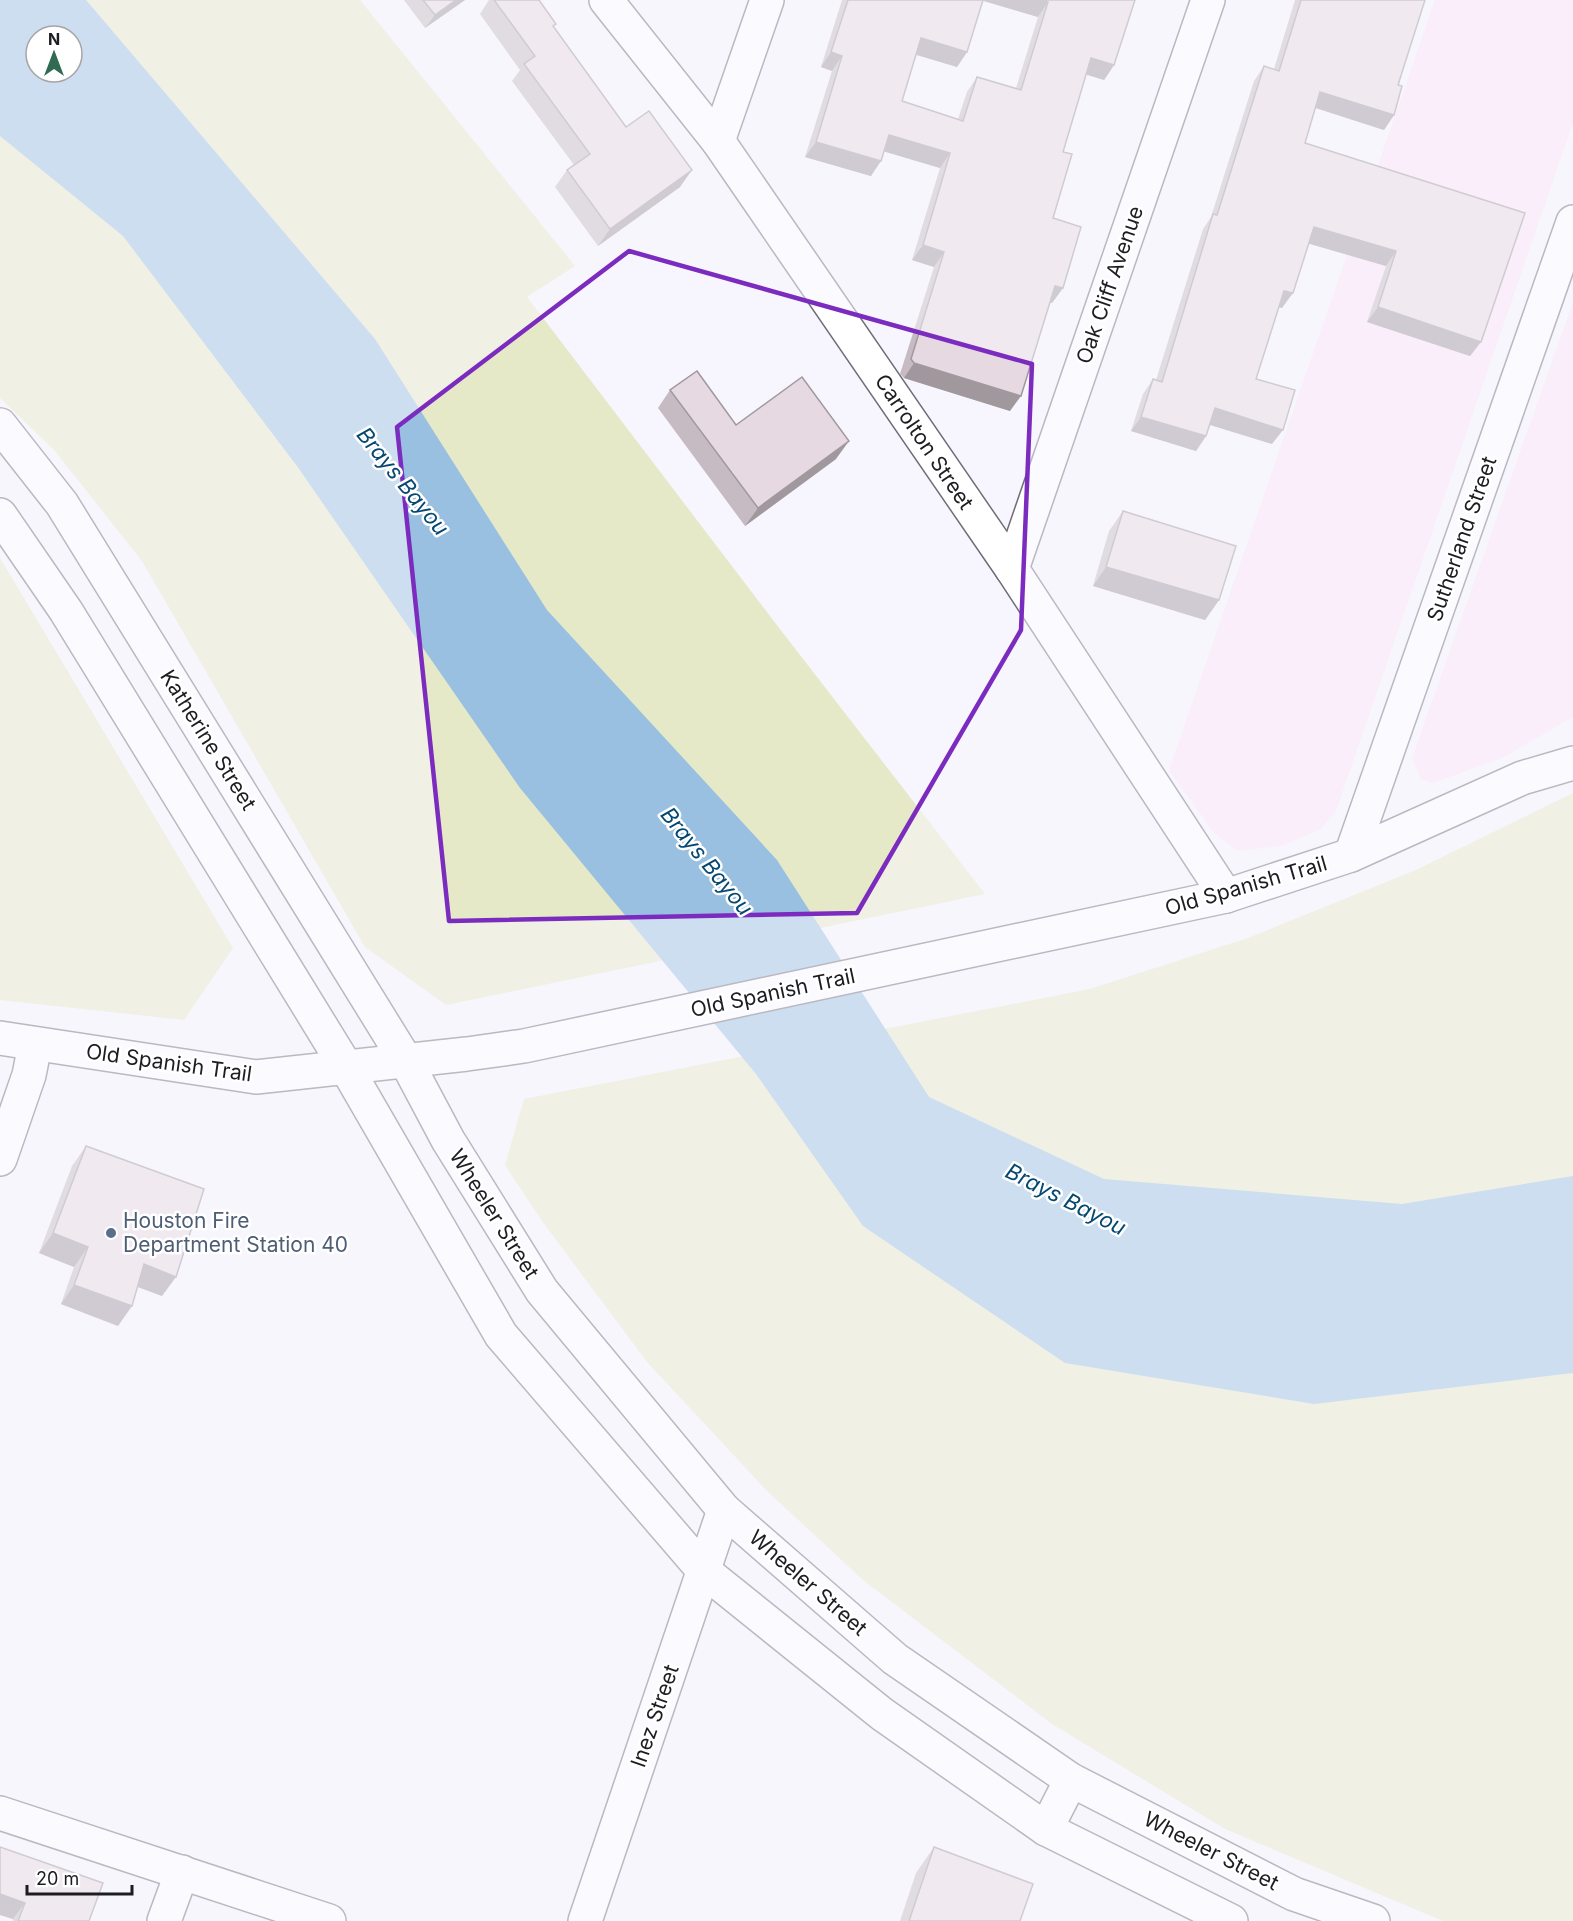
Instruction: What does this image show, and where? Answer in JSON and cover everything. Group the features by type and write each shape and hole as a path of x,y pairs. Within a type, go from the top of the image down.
{"street":[{"name":"Carrolton Street","path":"606,0 718,141 1012,570 1226,896"},
{"path":"718,141 767,0"},
{"name":"Oak Cliff Avenue","path":"1012,570 1208,0"},
{"name":"Sutherland Street","path":"1352,855 1573,222"},
{"name":"Katherine Street","path":"0,425 62,504 406,1061"},
{"path":"0,515 66,611 346,1067 501,1335 704,1571 882,1714 1046,1829 1231,1921"},
{"name":"Old Spanish Trail","path":"1522,778 1573,744"},
{"name":"Old Spanish Trail","path":"0,1038 256,1077 524,1046 1226,896 1352,855 1522,778 1573,763"},
{"path":"0,1159 29,1075 35,1045"},
{"name":"Wheeler Street","path":"406,1061 448,1140 542,1291 724,1510 896,1659 1071,1780 1293,1894 1373,1921"},
{"name":"Inez Street","path":"585,1921 724,1510"},
{"path":"1046,1829 1071,1780"},
{"path":"0,1813 329,1921"},
{"path":"164,1921 182,1872"}],"highlighted area":[{"path":"629,251 1032,364 1021,630 857,913 449,921 397,427"}],"shaded area":[{"path":"1435,0 1573,0 1573,123 1336,811 1321,829 1281,846 1238,851 1214,833 1169,770"},
{"path":"1573,302 1573,717 1502,758 1433,783 1421,779 1412,758"}],"green space":[{"path":"0,0 360,0 575,266 527,297 985,894 446,1005 365,947 142,561 54,450 0,398"},
{"path":"0,558 233,948 184,1020 0,1000"},
{"path":"1573,793 1573,1921 1443,1921 1225,1829 1052,1724 863,1580 766,1490 647,1362 542,1221 505,1165 524,1099 1090,989 1248,938 1416,870"}],"water":[{"name":"Brays Bayou","path":"0,0 86,0 375,339 547,610 777,860 929,1097 1104,1179 1402,1204 1573,1176 1573,1373 1314,1404 1065,1363 863,1226 756,1074 520,788 297,466 123,236 0,136"}],"building":[{"path":"423,0 456,0 435,15"},
{"path":"494,0 539,0 556,24 553,26 626,127 649,111 692,170 610,229 567,170 590,154 524,64 535,56"},
{"path":"848,0 983,0 967,52 921,38 902,101 963,121 977,77 1021,90 1048,2 1042,0 1135,0 1114,65 1091,58 1063,152 1072,154 1053,218 1081,227 1063,288 1055,286 1021,396 914,363 911,359 944,252 923,245 950,153 889,135 881,161 816,142 842,56 831,52"},
{"path":"1301,0 1425,0 1398,85 1402,86 1394,115 1320,92 1305,143 1525,213 1481,342 1378,307 1396,251 1314,227 1293,293 1284,291 1256,379 1295,390 1283,430 1215,408 1206,436 1141,417 1153,379 1162,382 1213,214 1217,215 1264,66 1279,71"},
{"path":"697,371 736,425 802,377 849,441 758,508 670,390"},
{"path":"1123,511 1236,546 1219,600 1106,567"},
{"path":"86,1146 204,1189 176,1277 144,1264 132,1306 74,1285 88,1247 53,1233"},
{"path":"0,1847 103,1883 89,1921 18,1921 25,1903 0,1894"},
{"path":"934,1847 1033,1884 1020,1921 909,1921"}],"place":[{"name":"Houston Fire Department Station 40","path":"111,1233"}]}
